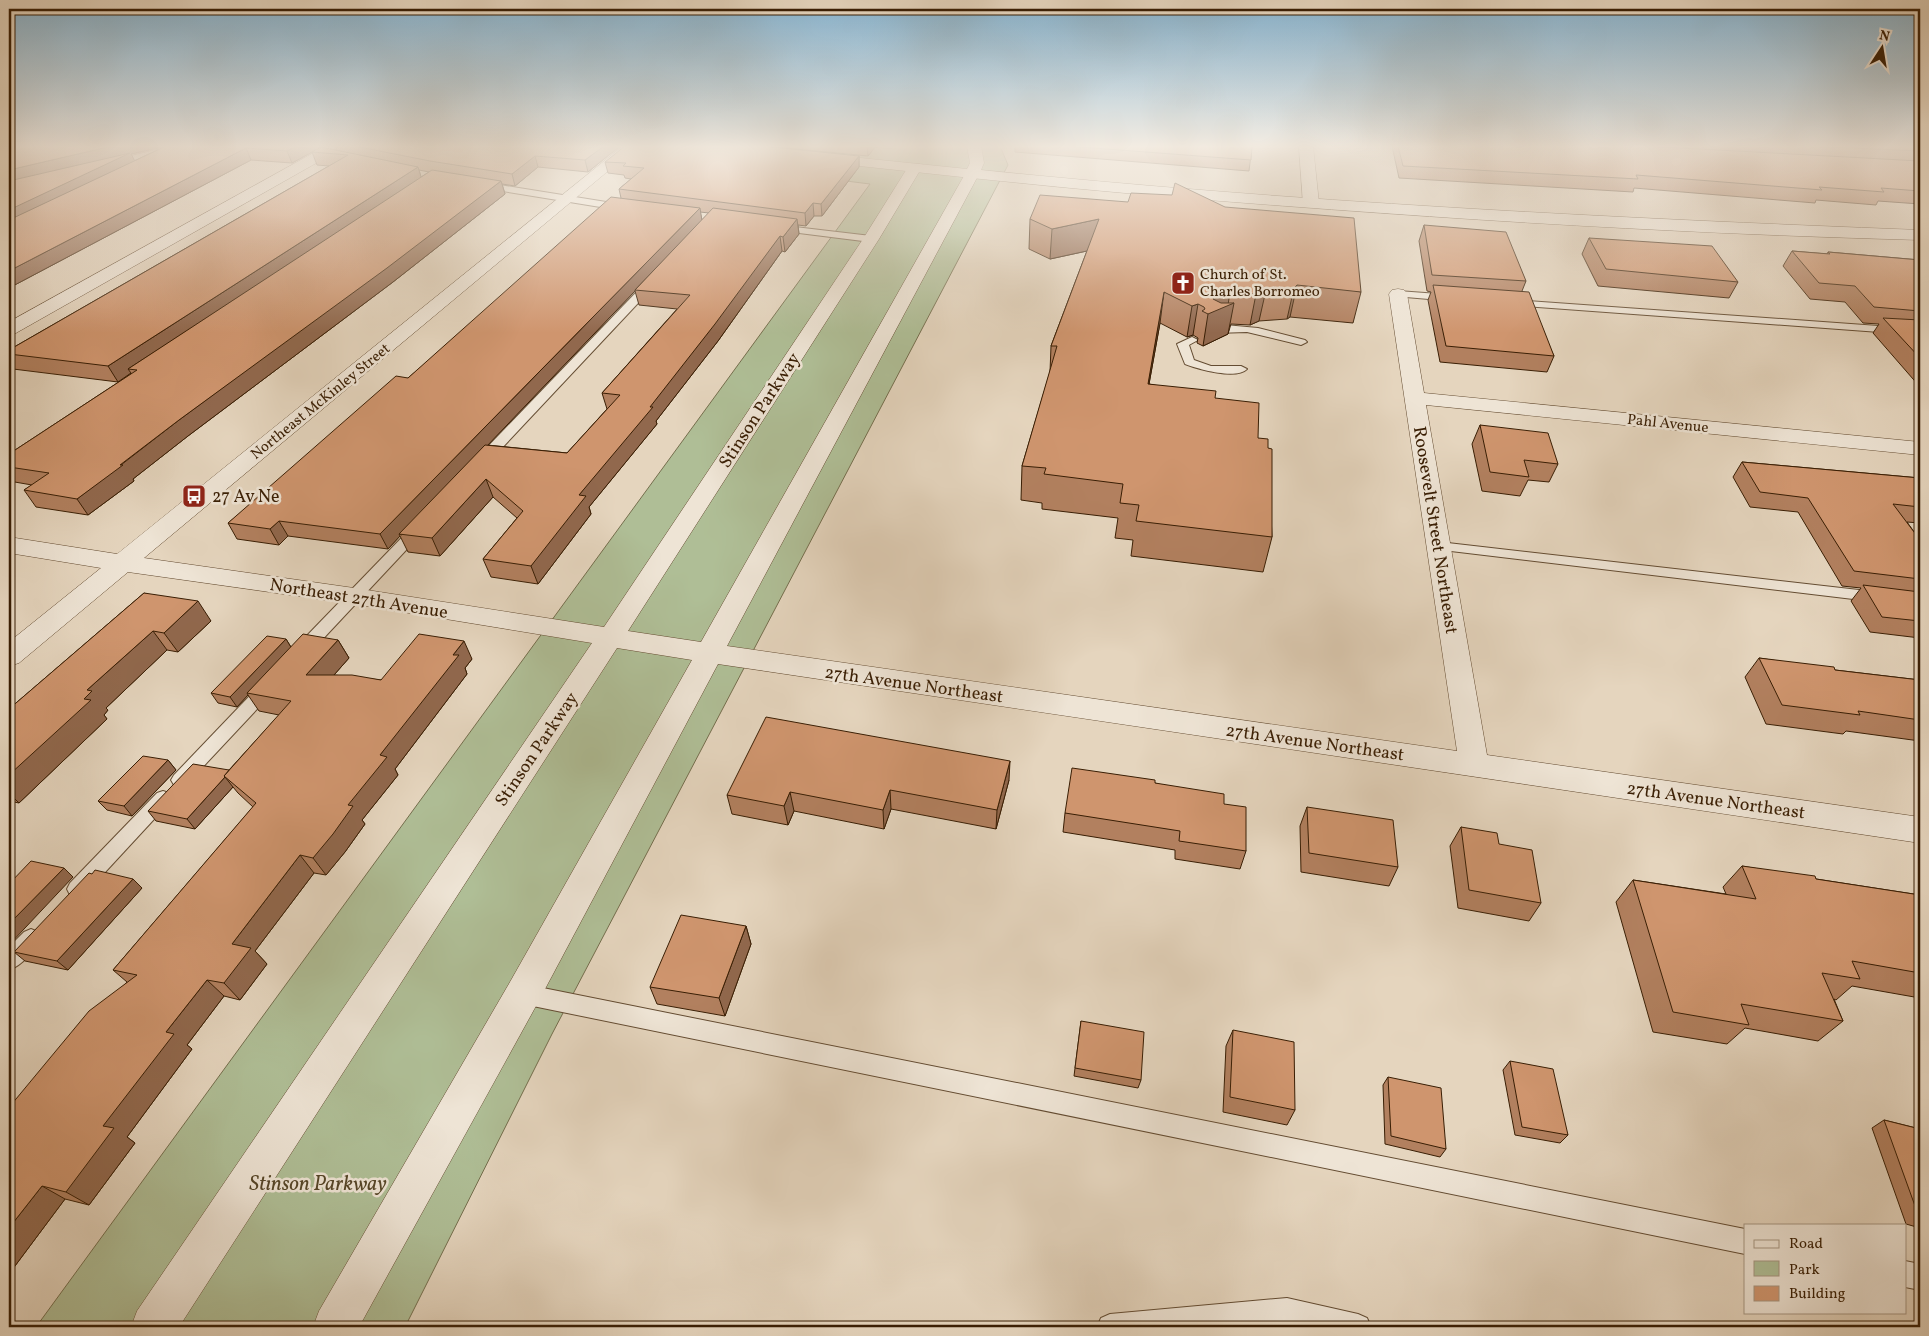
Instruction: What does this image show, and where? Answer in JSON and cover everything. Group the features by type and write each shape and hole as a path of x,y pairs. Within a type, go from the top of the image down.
{"street":[{"path":"9,329 223,208"},
{"name":"Northeast McKinley Street","path":"9,656 555,208"},
{"name":"Stinson Parkway","path":"153,1327 610,638 890,208"},
{"path":"335,1327 523,994 710,653 947,208"},
{"path":"1397,208 1648,224 1920,235"},
{"name":"Roosevelt Street Northeast","path":"1398,294 1474,766"},
{"name":"Pahl Avenue","path":"1415,398 1920,448"},
{"name":"Northeast 27th Avenue","path":"9,545 354,596 710,653"},
{"name":"27th Avenue Northeast","path":"710,653 1920,830"}],"lane":[{"path":"630,208 634,209"},
{"path":"771,227 871,239"},
{"path":"474,470 664,270"},
{"path":"1398,294 1467,300"},
{"path":"1506,302 1920,332"},
{"path":"1215,330 1240,328 1301,342"},
{"path":"1192,340 1183,344 1189,362 1210,369 1241,369"},
{"path":"293,660 426,520"},
{"path":"1439,546 1920,602"},
{"path":"70,897 280,675"},
{"path":"9,961 43,926"},
{"path":"523,994 1744,1242"},
{"path":"1906,1274 1920,1277"},
{"path":"1110,1327 1287,1319 1358,1327"}],"green space":[{"name":"Stinson Parkway","path":"852,208 985,208 552,1034 405,1327 36,1327"}],"building":[{"path":"34,208 130,208 9,271 9,220"},
{"path":"255,208 354,208 108,366 9,354 9,350"},
{"path":"373,208 465,208 179,420 77,499 24,490 49,473 9,467 9,454 137,370 128,369"},
{"path":"598,208 700,208 380,534 279,521 270,529 228,523 396,376 408,378"},
{"path":"713,208 797,219 783,237 780,236 715,324 650,407 653,407 579,495 586,496 531,566 483,559 523,511 486,479 432,538 399,534 485,445 567,453 620,395 602,393 690,295 635,290"},
{"path":"769,208 809,208 805,213"},
{"path":"1034,208 1241,208 1354,218 1361,292 1297,285 1294,288 1266,290 1256,294 1230,292 1216,295 1213,299 1221,303 1234,303 1208,314 1202,311 1205,309 1204,307 1198,304 1192,306 1164,292 1148,384 1216,391 1215,398 1259,403 1258,438 1268,439 1268,448 1272,449 1272,537 1136,521 1139,505 1120,503 1123,484 1044,474 1046,468 1022,466 1057,346 1051,346 1099,219 1052,229 1030,219"},
{"path":"1424,225 1506,232 1526,281 1432,275"},
{"path":"1589,238 1712,246 1738,282 1606,269"},
{"path":"1792,251 1830,254 1828,252 1920,260 1920,311 1874,307 1855,286 1819,283"},
{"path":"1433,285 1529,292 1554,356 1446,346"},
{"path":"1883,318 1920,320 1920,358"},
{"path":"1480,425 1548,433 1558,464 1524,460 1529,477 1490,472"},
{"path":"1742,462 1920,478 1920,507 1893,504 1920,540 1920,579 1854,571 1808,498 1760,492"},
{"path":"1863,585 1920,592 1920,621 1882,617"},
{"path":"144,593 198,601 164,633 153,631 87,690 92,691 84,699 91,700 9,775 9,709"},
{"path":"303,634 338,640 306,675 352,675 381,680 419,634 464,641 453,655 459,655 380,755 387,757 348,805 353,806 333,834 313,858 300,855 232,944 251,948 224,983 207,980 166,1032 174,1034 103,1126 114,1128 66,1192 42,1186 9,1228 9,1104 11,1105 89,1011 137,975 113,970 256,803 224,776 291,701 247,693"},
{"path":"267,636 286,639 230,697 211,693"},
{"path":"1759,658 1834,667 1835,670 1920,680 1920,720 1858,711 1860,715 1782,705"},
{"path":"766,717 1010,761 997,810 890,790 883,810 790,792 784,806 727,795"},
{"path":"143,756 168,760 124,806 98,801"},
{"path":"193,764 229,770 225,777 187,819 148,811"},
{"path":"1072,768 1155,780 1155,783 1224,794 1224,804 1246,807 1246,851 1179,841 1180,831 1065,813"},
{"path":"1307,807 1393,820 1398,867 1309,853"},
{"path":"1461,827 1497,833 1499,844 1532,850 1541,903 1469,890"},
{"path":"31,861 64,868 9,924 9,884"},
{"path":"1742,866 1815,876 1816,879 1920,895 1920,973 1852,961 1860,979 1822,973 1843,1021 1741,1004 1749,1025 1673,1012 1633,880 1756,899"},
{"path":"95,870 133,879 57,961 14,952 89,873 92,874"},
{"path":"681,915 746,926 719,998 650,987"},
{"path":"1081,1021 1144,1032 1141,1080 1075,1068"},
{"path":"1233,1030 1294,1042 1295,1110 1230,1097"},
{"path":"1510,1061 1553,1069 1568,1135 1522,1127"},
{"path":"1388,1077 1441,1088 1446,1149 1391,1136"},
{"path":"1884,1120 1920,1129 1920,1218 1919,1217"}],"place":[{"name":"Church of St. Charles Borromeo","path":"1183,283"},
{"name":"27 Av Ne","path":"194,496"}]}
